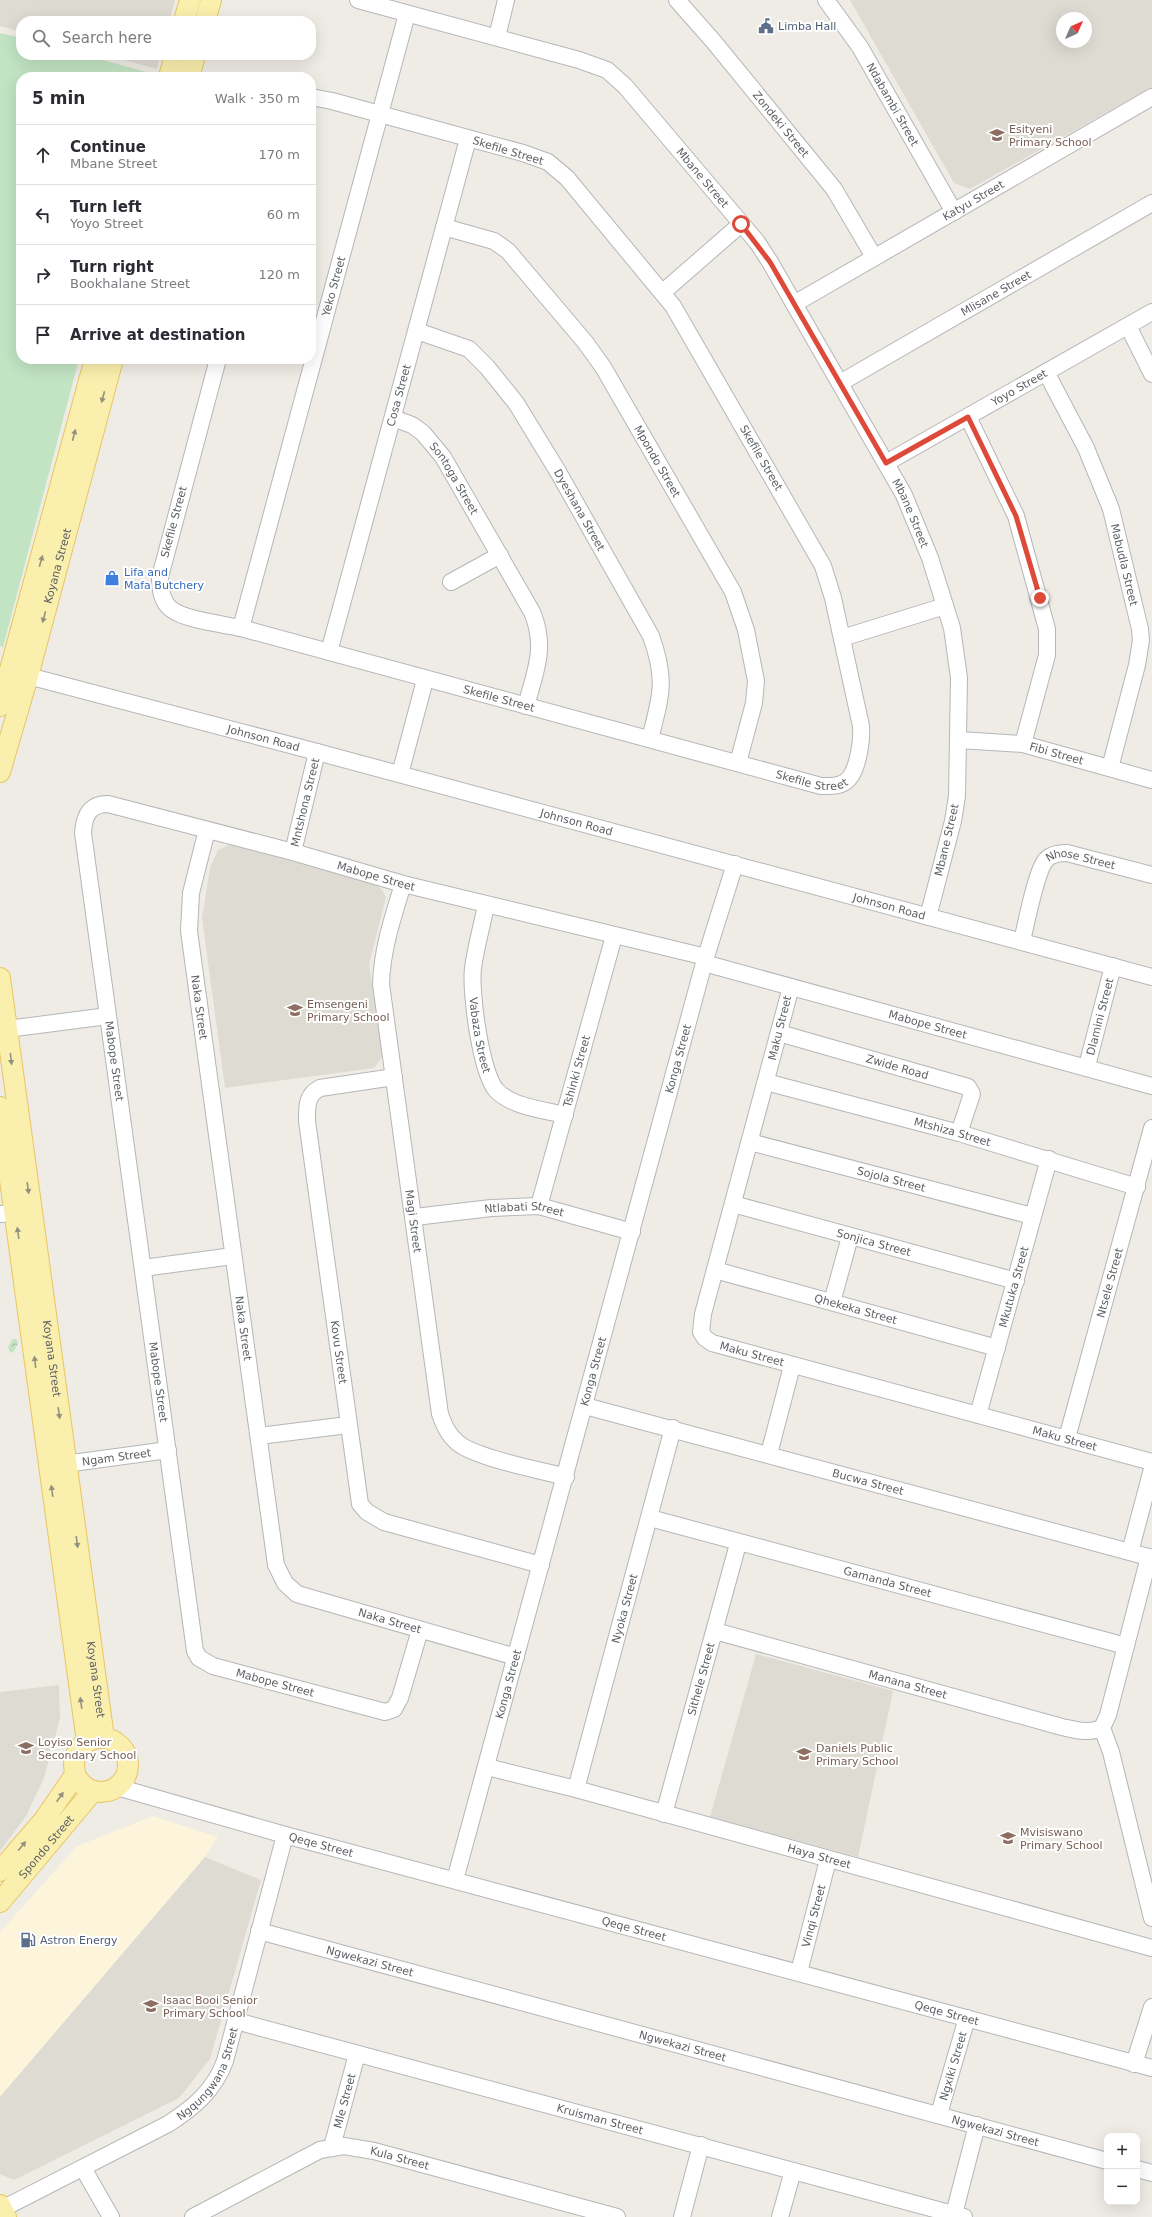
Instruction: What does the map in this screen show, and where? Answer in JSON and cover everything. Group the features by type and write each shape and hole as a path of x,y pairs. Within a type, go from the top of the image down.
{"main road":[{"path":"185,16 190,0"},
{"path":"206,16 211,0"},
{"path":"170,72 174,60"},
{"path":"190,72 194,60"},
{"name":"Koyana Street","path":"0,772 13,672 94,364"},
{"name":"Koyana Street","path":"0,706 13,672 111,364"},
{"name":"Koyana Street","path":"0,978 65,1464 95,1740"},
{"name":"Koyana Street","path":"0,1107 8,1214 95,1740"},
{"path":"95,1740 116,1742 127,1758 128,1771 122,1782 117,1787 106,1792 93,1791 85,1788 75,1775 75,1756 95,1740"},
{"name":"Spondo Street","path":"0,1871 44,1820 75,1775"},
{"name":"Spondo Street","path":"0,1902 93,1791"}],"street":[{"name":"Mbane Street","path":"358,0 596,65 616,76 757,242 886,463 917,524 930,558 952,628 957,651 959,678 957,796 953,821 928,917"},
{"path":"497,37 506,0"},
{"name":"Zondeki Street","path":"676,0 714,42 834,189 874,257"},
{"name":"Ndabambi Street","path":"826,0 860,47 954,212"},
{"name":"Yeko Street","path":"316,349 407,14"},
{"name":"Katyu Street","path":"794,304 1152,96"},
{"name":"Skefile Street","path":"217,364 163,561 160,589 164,601 170,608 177,612 329,652 425,680 821,786 839,785 851,777 860,746 861,726 833,598 823,566 690,333 663,292 557,169 548,162 523,153 468,139 332,100 316,98"},
{"name":"Cosa Street","path":"329,652 468,139"},
{"name":"Mlisane Street","path":"840,383 1152,203"},
{"path":"663,292 741,224"},
{"name":"Mpondo Street","path":"444,227 494,241 508,251 585,342 621,397 733,592 746,630 756,681 754,703 738,763"},
{"name":"Yoyo Street","path":"886,463 1152,312"},
{"path":"1128,326 1152,374"},
{"name":"Dyeshana Street","path":"417,331 458,344 478,356 516,403 557,470 651,636 658,655 662,682 650,739"},
{"name":"Yeko Street","path":"240,628 312,364"},
{"name":"Mabudla Street","path":"1046,372 1086,448 1109,503 1140,629 1141,640 1137,665 1110,768"},
{"path":"968,417 1016,516 1047,629 1047,655 1023,744"},
{"name":"Sontoga Street","path":"393,418 412,425 423,433 443,457 532,612 540,636 538,661 526,706"},
{"path":"451,582 500,555"},
{"path":"842,638 945,606"},
{"name":"Johnson Road","path":"13,672 400,774 1152,977"},
{"path":"400,774 425,680"},
{"name":"Fibi Street","path":"959,740 1023,744 1152,780"},
{"name":"Mntshona Street","path":"293,852 317,752"},
{"name":"Mabope Street","path":"420,1630 400,1698 394,1709 385,1712 236,1673 205,1662 195,1651 191,1636 168,1450 83,833 86,814 94,806 108,804 293,852 403,884 705,960 791,987 1087,1066 1152,1086"},
{"name":"Naka Street","path":"207,830 191,893 190,931 233,1256 259,1436 273,1553 276,1565 285,1583 301,1595 516,1657"},
{"name":"Nhose Street","path":"1022,941 1042,868 1050,856 1067,853 1152,875"},
{"name":"Konga Street","path":"455,1880 566,1478 705,960 735,864"},
{"name":"Magi Street","path":"403,884 386,941 382,967 382,984 439,1406 444,1426 457,1442 473,1451 566,1478"},
{"name":"Vabaza Street","path":"486,905 474,963 472,985 481,1048 490,1083 497,1091 514,1102 565,1115"},
{"name":"Tshinki Street","path":"538,1206 565,1115 614,936"},
{"name":"Dlamini Street","path":"1087,1066 1113,966"},
{"name":"Maku Street","path":"791,987 714,1270 702,1319 701,1332 705,1338 718,1345 792,1366 978,1416 1067,1438 1152,1462"},
{"path":"7,1029 108,1016"},
{"name":"Zwide Road","path":"779,1033 968,1087 972,1094 959,1133"},
{"name":"Kovu Street","path":"394,1077 320,1088 311,1095 307,1107 307,1121 360,1504 367,1512 384,1522 542,1565"},
{"name":"Mtshiza Street","path":"766,1082 959,1133 1049,1159 1137,1187"},
{"name":"Ntsele Street","path":"1067,1438 1152,1128"},
{"name":"Sojola Street","path":"750,1142 1032,1216"},
{"name":"Mkutuka Street","path":"978,1416 1016,1281 1032,1216 1049,1159"},
{"name":"Sonjica Street","path":"733,1204 1016,1281"},
{"name":"Ntlabati Street","path":"414,1217 491,1208 538,1206 632,1232"},
{"path":"832,1302 850,1237"},
{"path":"143,1268 233,1256"},
{"name":"Qhekeka Street","path":"714,1270 997,1348"},
{"path":"769,1454 792,1366"},
{"name":"Bucwa Street","path":"585,1406 673,1428 1150,1558"},
{"path":"259,1436 348,1425"},
{"name":"Nyoka Street","path":"576,1789 673,1428"},
{"name":"Ngam Street","path":"65,1464 168,1450"},
{"path":"1130,1552 1152,1469"},
{"name":"Gamanda Street","path":"650,1518 738,1544 1126,1646"},
{"name":"Sithele Street","path":"664,1814 738,1544"},
{"path":"1150,1558 1108,1715 1102,1728 1111,1752 1152,1918"},
{"name":"Manana Street","path":"715,1631 1062,1727 1086,1732 1102,1728"},
{"name":"Haya Street","path":"487,1767 576,1789 828,1860 1152,1948"},
{"name":"Qeqe Street","path":"117,1787 286,1835 967,2018 1141,2055 1152,2068"},
{"name":"Ngqungwana Street","path":"3,2210 168,2124 201,2100 221,2072 236,2022 259,1931 286,1835"},
{"name":"Vinqi Street","path":"799,1972 828,1860"},
{"name":"Ngwekazi Street","path":"259,1931 939,2114 977,2126 1104,2160"},
{"path":"1141,2055 1152,2007"},
{"name":"Ngxiki Street","path":"939,2114 967,2018"},
{"name":"Kruisman Street","path":"236,2022 701,2145 959,2216"},
{"name":"Mle Street","path":"332,2147 357,2054"},
{"path":"959,2216 977,2126"},
{"path":"682,2217 701,2145"},
{"name":"Kula Street","path":"193,2217 320,2150 344,2146 374,2151 617,2217"},
{"path":"83,2168 111,2217"},
{"path":"1140,2170 1152,2173"},
{"path":"780,2217 792,2171"}],"shaded area":[{"path":"0,0 175,0 170,16 16,16 16,31 0,26"},
{"name":"Esityeni Primary School","path":"850,0 1152,0 1152,87 970,189 954,183"},
{"path":"124,60 159,60 157,69"},
{"name":"Emsengeni Primary School","path":"231,844 376,885 382,890 386,897 369,965 384,1055 374,1068 225,1088 202,918 210,868 218,850"},
{"name":"Daniels Public Primary School","path":"756,1654 893,1691 858,1857 710,1817"},
{"name":"Loyiso Senior Secondary School","path":"59,1685 60,1718 44,1778 26,1816 0,1851 0,1692"},
{"path":"153,1816 218,1837 205,1857 0,2097 0,1932 77,1846"},
{"name":"Isaac Booi Senior Primary School","path":"205,1857 261,1880 210,2059 179,2098 14,2180 0,2174 0,2097"}],"green space":[{"path":"0,33 16,37 16,60 102,60 147,72 16,72 16,364 78,364 3,647 0,646"},
{"path":"16,1339 18,1343 14,1351 10,1353 8,1347 12,1340"}],"place":[{"name":"Limba Hall","path":"766,26"},
{"name":"Esityeni Primary School","path":"997,135"},
{"name":"Lifa and Mafa Butchery","path":"112,578"},
{"name":"Emsengeni Primary School","path":"295,1010"},
{"name":"Loyiso Senior Secondary School","path":"26,1748"},
{"name":"Daniels Public Primary School","path":"804,1754"},
{"name":"Mvisiswano Primary School","path":"1008,1838"},
{"name":"Astron Energy","path":"28,1940"},
{"name":"Isaac Booi Senior Primary School","path":"151,2006"}],"route":[{"path":"741,224 757,242 770,262 886,463 968,417 1016,516 1040,598"}]}
